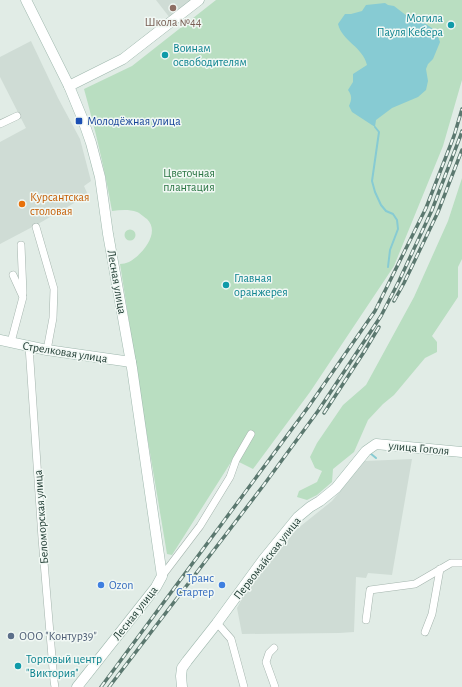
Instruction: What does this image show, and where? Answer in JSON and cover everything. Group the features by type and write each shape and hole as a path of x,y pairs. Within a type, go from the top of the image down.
{"street":[{"name":"Лесная улица","path":"26,0 69,86 91,143 100,177 108,234 131,362 162,576"},
{"path":"69,86 123,59 199,0"},
{"path":"0,124 17,116"},
{"path":"36,227 54,289 53,318 47,350"},
{"path":"11,342 23,298 21,245"},
{"path":"13,275 23,298"},
{"name":"Стрелковая улица","path":"0,340 47,350 131,362"},
{"name":"Беломорская улица","path":"28,346 55,687"},
{"name":"Лесная улица","path":"77,687 156,588 162,576 200,526 230,477 236,460 252,434"},
{"name":"улица Гоголя","path":"376,444 462,452"},
{"name":"Первомайская улица","path":"182,687 182,668 298,516 336,488 366,451 376,444"},
{"path":"366,620 370,590 415,584 451,563 462,563"},
{"path":"425,632 432,614 440,569"},
{"path":"217,623 231,639 244,687"},
{"path":"274,648 269,653 266,662 275,687"}],"shaded area":[{"name":"Школа №44","path":"156,0 193,0 170,18"},
{"path":"31,41 58,98 80,139 91,181 84,186 88,195 0,244 0,142 26,128 0,77 0,57"},
{"path":"412,459 392,575 368,573 366,578 356,577 354,632 242,634 237,608 253,578 292,533 332,501 365,461"}],"green space":[{"name":"Цветочная плантация","path":"216,0 462,0 462,80 443,146 394,266 310,392 253,469 233,459 172,555 167,554 120,264 134,259 144,249 151,237 151,225 147,219 137,212 128,210 112,211 100,150 84,89 132,66"},
{"path":"462,178 462,259 458,267 458,297 432,336 437,342 437,352 425,358 394,395 368,420 354,452 333,469 332,482 317,495 307,500 297,497 299,491 317,482 322,471 315,468 310,457 317,443 343,405 366,385 414,297 448,221"},
{"path":"130,229 134,231 136,235 134,239 130,241 126,239 124,235 126,231"}],"water":[{"path":"385,3 394,6 407,16 426,24 436,31 440,42 433,59 428,64 426,69 428,81 426,90 418,97 392,108 376,120 375,127 352,112 349,106 351,98 348,90 353,82 353,74 367,65 361,53 340,30 338,24 345,14 362,11 366,5"}],"waterway":[{"path":"375,127 379,132 372,181 381,205 386,211 393,214 397,220 398,229 390,250 388,267"},
{"path":"370,453 376,458"}],"railway":[{"path":"101,687 309,406 375,311 426,208 454,136 462,109"},
{"path":"109,687 263,486 318,411 381,316 432,210 462,131"},
{"path":"394,301 438,212 462,150"},
{"path":"324,413 379,327"}],"place":[{"name":"Школа №44","path":"173,8"},
{"name":"Могила Пауля Кебера","path":"451,25"},
{"name":"Воинам освободителям","path":"165,55"},
{"name":"Молодёжная улица","path":"79,121"},
{"name":"Курсантская столовая","path":"22,204"},
{"name":"Главная оранжерея","path":"226,285"},
{"name":"Ozon","path":"101,585"},
{"name":"Транс Стартер","path":"222,585"},
{"name":"ООО \"Контур39\"","path":"11,636"},
{"name":"Торговый центр \"Виктория\"","path":"18,666"}]}
